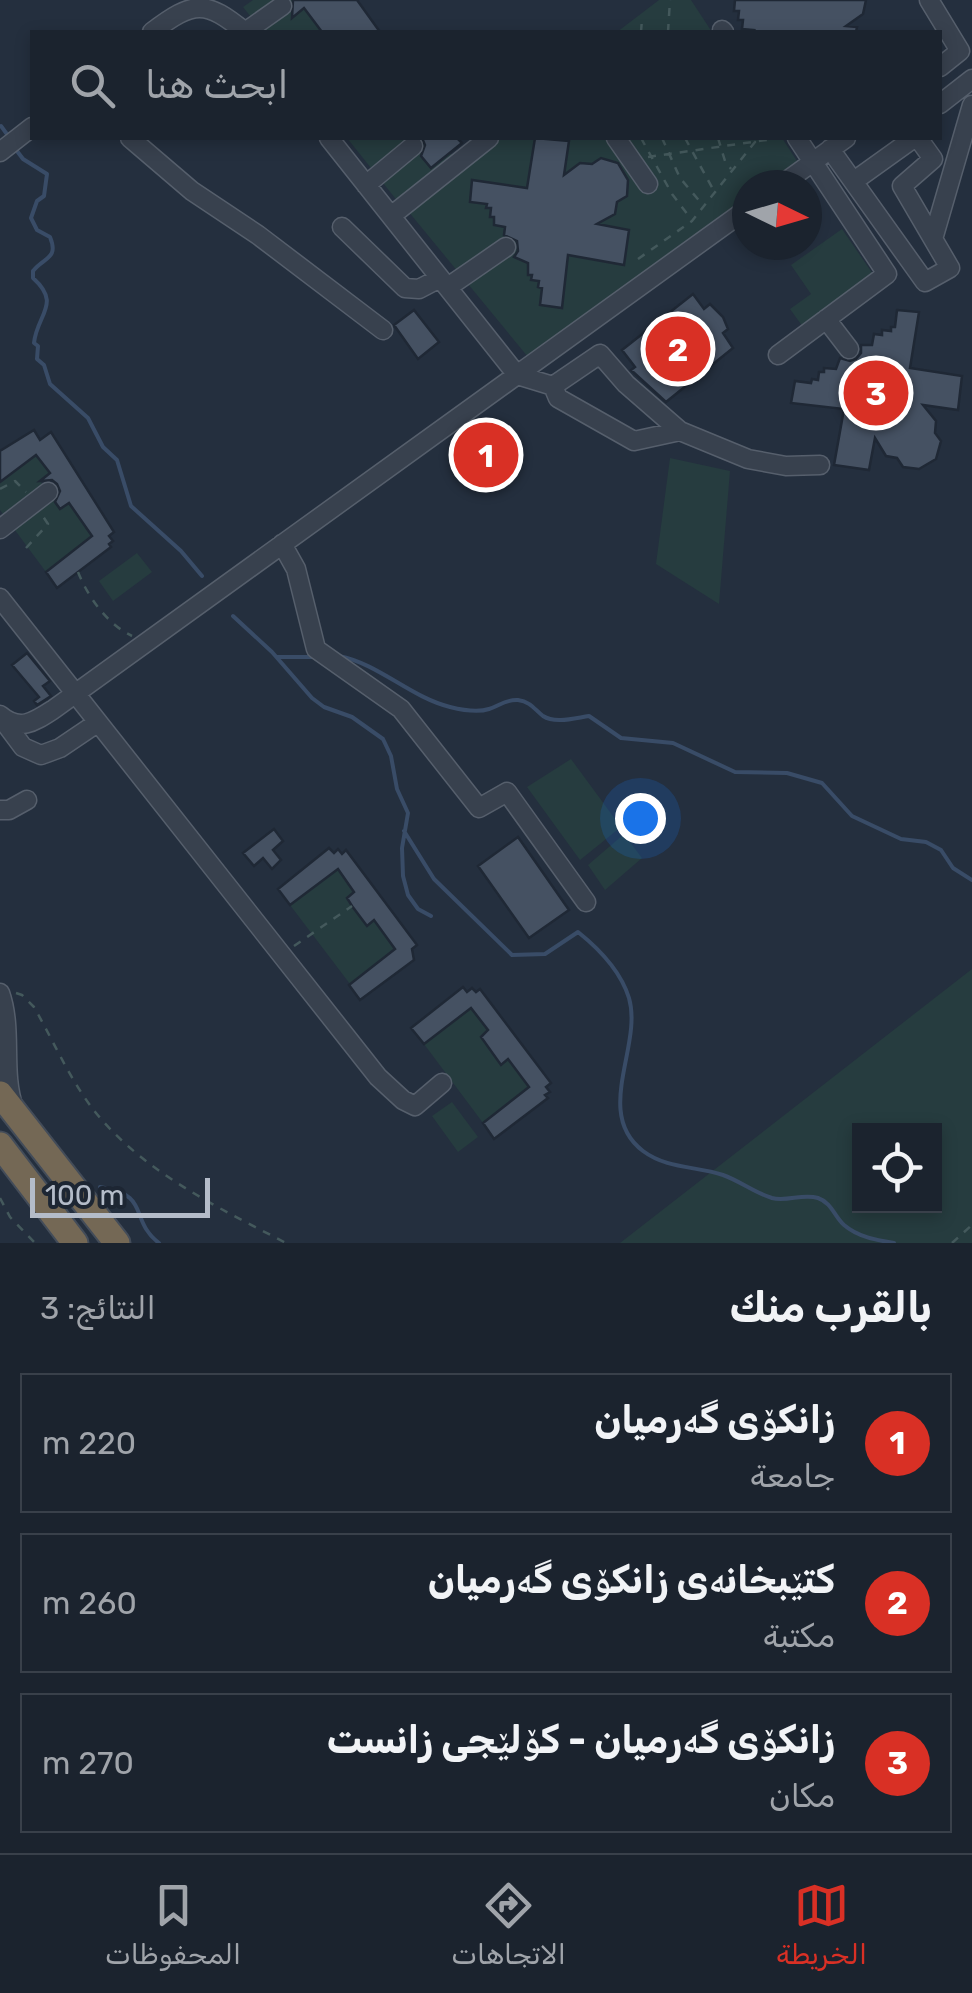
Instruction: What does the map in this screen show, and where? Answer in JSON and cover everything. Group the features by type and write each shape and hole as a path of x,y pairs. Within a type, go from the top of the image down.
{"highway":[{"path":"8,1104 117,1243"},
{"path":"0,1145 75,1243"}],"street":[{"path":"154,30 190,4 206,0 226,9 243,30"},
{"path":"929,0 966,47 942,65"},
{"path":"153,30 180,3"},
{"path":"248,30 282,6"},
{"path":"942,102 972,79"},
{"path":"933,239 972,105"},
{"path":"0,151 30,128"},
{"path":"132,140 192,191 258,235 383,330"},
{"path":"332,140 518,375 553,386 558,398 634,440 680,431"},
{"path":"392,216 487,140"},
{"path":"617,140 648,184"},
{"path":"778,355 887,274 798,140"},
{"path":"854,181 913,140"},
{"path":"802,170 838,143 854,181 925,282 950,268 902,186 933,159 918,140"},
{"path":"366,185 413,146"},
{"path":"0,716 10,723 28,724 74,695 732,220"},
{"path":"342,227 405,288 444,282 506,246"},
{"path":"826,320 848,349"},
{"path":"553,386 600,354 626,384 680,431 748,459 786,466 820,466"},
{"path":"0,529 48,492"},
{"path":"282,544 296,569 316,649 401,708 479,808 506,792 586,902"},
{"path":"0,598 378,1077 415,1106 442,1083"},
{"path":"0,716 23,746 42,755 60,748 97,723"},
{"path":"0,810 9,810 27,800"},
{"path":"2,1001 8,1104"}],"path":[{"path":"668,30 670,0"},
{"path":"641,30 642,19"},
{"path":"641,140 692,220"},
{"path":"663,140 680,178 704,206"},
{"path":"686,140 715,192"},
{"path":"718,140 732,170"},
{"path":"750,140 755,142"},
{"path":"650,157 768,140"},
{"path":"638,259 692,220 755,142"},
{"path":"78,572 112,623 127,634 148,641"},
{"path":"281,955 352,906"},
{"path":"2,1001 13,994 22,994 28,1000 95,1112 135,1153 210,1204 286,1243"},
{"path":"0,1198 10,1218 36,1243"},
{"path":"952,1243 972,1225"}],"green space":[{"path":"253,0 322,0 347,30 261,30 243,7"},
{"path":"659,0 691,0 711,30 620,30"},
{"path":"349,140 439,140 454,158 399,203"},
{"path":"495,140 783,140 797,161 785,170 732,170 732,208 528,357 408,211"},
{"path":"842,229 875,277 803,327 790,309 811,294 791,265 798,260 822,260 822,243"},
{"path":"36,455 51,473 40,481 60,509 69,503 92,536 46,572 0,510 0,483"},
{"path":"670,458 730,471 719,604 656,564"},
{"path":"137,553 152,572 113,601 99,581"},
{"path":"571,759 621,827 580,860 527,787"},
{"path":"624,834 642,858 605,890 588,865"},
{"path":"338,869 395,949 350,984 290,905"},
{"path":"972,969 972,1243 620,1243"},
{"path":"471,1008 529,1087 483,1123 424,1044"},
{"path":"452,1102 478,1137 458,1152 432,1116"}],"building":[{"path":"293,0 357,0 379,30 320,30 304,8 292,18"},
{"path":"735,0 866,0 863,14 846,26 857,27 856,30 742,29 739,11 734,11"},
{"path":"423,140 462,143 431,168 421,156"},
{"path":"535,140 569,141 564,175 580,163 592,164 601,158 618,163 628,180 627,196 617,202 615,214 597,224 629,230 624,265 568,255 562,308 540,305 539,281 531,280 528,263 514,257 517,241 504,235 505,227 494,225 487,204 470,202 472,180 527,188"},
{"path":"693,294 704,309 710,304 723,317 728,329 723,333 733,348 666,402 631,370 635,367 622,350"},
{"path":"414,310 439,342 418,359 394,325"},
{"path":"897,310 919,312 910,368 962,376 958,410 923,405 936,421 935,433 941,441 936,459 919,469 903,467 897,458 886,456 875,438 869,470 834,465 844,409 791,403 795,381 811,383 812,379 818,380 824,368 836,369 840,358 856,359 861,345 872,345 874,334 882,335 882,330 895,327"},
{"path":"34,430 40,440 51,432 114,532 109,536 113,541 111,547 57,588 46,572 92,536 69,503 60,509 55,502 60,491 57,484 52,480 40,481 50,473 36,455 0,482 0,451"},
{"path":"27,653 50,681 43,686 51,696 37,705 34,701 39,697 12,665"},
{"path":"274,829 283,841 273,850 281,860 272,869 263,858 254,866 243,853"},
{"path":"518,837 569,910 529,938 478,866"},
{"path":"329,848 342,854 346,850 417,945 412,949 414,960 360,1000 349,985 395,949 374,920 367,926 352,906 347,898 354,892 338,869 290,905 278,889"},
{"path":"463,987 467,992 480,989 551,1083 546,1087 550,1092 545,1095 548,1098 494,1139 483,1123 529,1087 508,1059 501,1065 481,1037 488,1030 471,1008 424,1044 411,1028"}],"waterway":[{"path":"1,126 9,137"},
{"path":"17,151 47,174 44,196 37,201 31,218 37,230 50,237 53,250 33,271 47,302 34,343 38,346 37,359 44,365 50,384 88,418 103,447 117,460 131,506 181,551 202,576"},
{"path":"233,616 272,652 312,698 352,717 383,739 408,813 402,848 408,895 418,909 431,916"},
{"path":"339,656 368,666 421,696 450,707 480,711 518,700 553,720 589,716 621,738 673,743 735,772 787,773 822,783 852,816 901,839 926,842 941,850 953,868 972,880"},
{"path":"277,657 312,657"},
{"path":"404,831 434,879 512,955 545,954 578,932 615,970 629,998 632,1017 622,1078 622,1118 629,1135 643,1151 672,1164 723,1175 772,1198 818,1198 849,1229 894,1243"},
{"path":"100,1187 127,1196 159,1243"}],"place":[{"name":"کتێبخانەی زانکۆی گەرمیان","path":"678,349"},
{"name":"زانکۆی گەرمیان - کۆلێجی زانست","path":"876,393"},
{"name":"زانکۆی گەرمیان","path":"486,455"}]}
